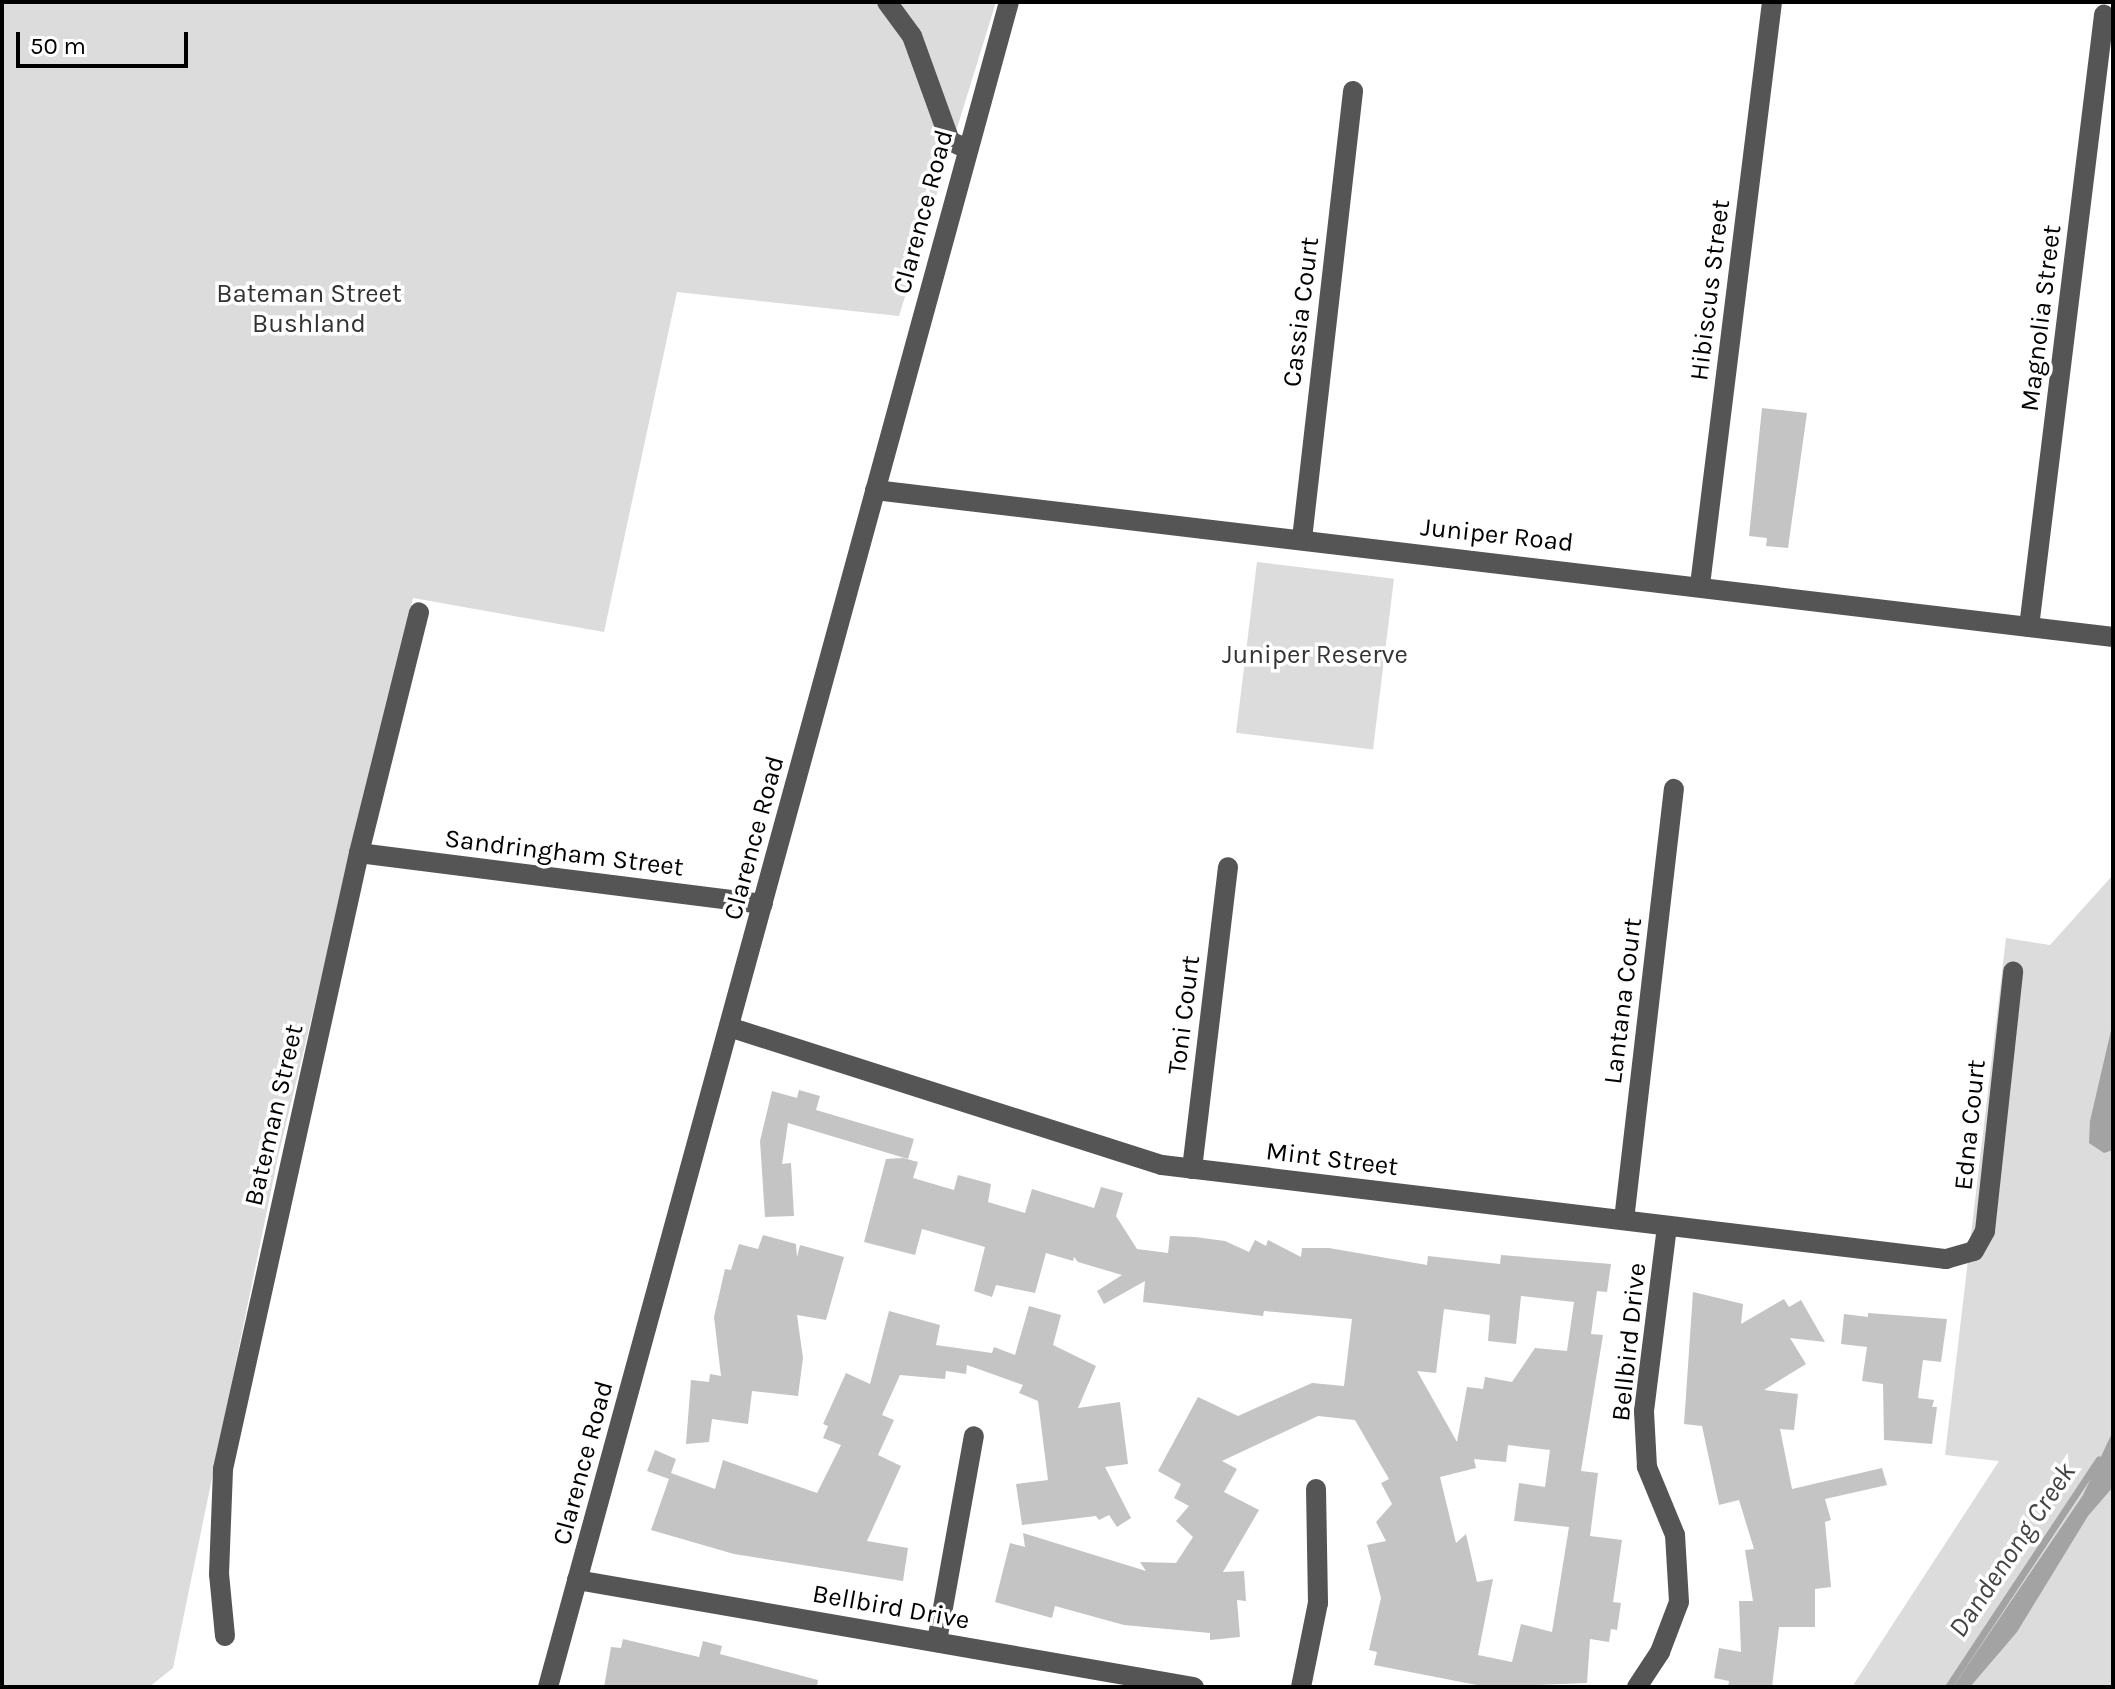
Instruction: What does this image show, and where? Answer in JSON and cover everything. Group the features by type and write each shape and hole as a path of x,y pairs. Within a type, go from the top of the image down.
{"street":[{"path":"887,2 912,36 950,141 967,149"},
{"name":"Clarence Road","path":"548,1687 1009,2"},
{"name":"Hibiscus Street","path":"1700,585 1772,2"},
{"name":"Magnolia Street","path":"2029,627 2104,15"},
{"name":"Cassia Court","path":"1302,539 1353,91"},
{"name":"Juniper Road","path":"875,490 1700,585 2113,637"},
{"name":"Bateman Street","path":"225,1636 219,1574 223,1469 359,853 419,612"},
{"name":"Lantana Court","path":"1624,1220 1674,789"},
{"name":"Sandringham Street","path":"359,853 763,904"},
{"name":"Toni Court","path":"1192,1169 1228,867"},
{"name":"Edna Court","path":"1946,1259 1974,1251 1985,1231 2013,972"},
{"name":"Mint Street","path":"729,1027 1162,1165 1946,1259"},
{"name":"Bellbird Drive","path":"1637,1687 1660,1652 1679,1602 1675,1535 1647,1467 1644,1411 1667,1226"},
{"path":"937,1641 974,1436"},
{"path":"1301,1687 1318,1603 1316,1489"},
{"name":"Bellbird Drive","path":"577,1580 1194,1687"}],"green space":[{"name":"Bateman Street Bushland","path":"2,2 996,2 899,316 677,292 604,632 413,598 278,1157 173,1668 149,1687 2,1687"},
{"name":"Juniper Reserve","path":"1257,562 1394,579 1373,750 1236,733"},
{"path":"2113,875 2113,1687 1852,1687 1999,1461 1945,1455 2006,938 2050,945"}],"shaded area":[{"path":"2113,1022 2113,1150 2104,1153 2089,1143 2090,1121"},
{"path":"2113,1431 2113,1487 2088,1516 2017,1632 1970,1687 1953,1687 2083,1495"}],"building":[{"path":"1762,408 1807,413 1788,548 1766,546 1767,538 1749,536"},
{"path":"799,1090 820,1096 816,1110 914,1139 908,1159 788,1123 782,1164 791,1163 794,1216 765,1217 760,1141 772,1091 797,1098"},
{"path":"903,1158 918,1162 913,1178 954,1190 958,1175 991,1184 988,1202 1025,1213 1032,1189 1094,1208 1101,1187 1123,1193 1116,1216 1137,1249 1168,1253 1170,1236 1225,1241 1249,1252 1255,1240 1266,1246 1268,1240 1301,1257 1302,1248 1329,1248 1427,1265 1428,1256 1500,1264 1501,1255 1611,1264 1607,1292 1597,1291 1591,1334 1603,1335 1581,1471 1598,1473 1590,1536 1622,1540 1613,1602 1621,1603 1617,1630 1611,1629 1609,1642 1590,1639 1587,1683 1487,1687 1374,1665 1377,1652 1369,1650 1381,1598 1367,1545 1386,1541 1376,1522 1392,1504 1381,1483 1389,1479 1355,1420 1318,1416 1222,1461 1237,1469 1224,1492 1259,1510 1223,1572 1244,1571 1246,1601 1237,1600 1240,1637 1210,1640 1210,1633 1124,1625 1055,1606 1052,1618 995,1602 1010,1543 1025,1547 1023,1533 1146,1571 1140,1562 1176,1563 1193,1537 1176,1521 1189,1506 1174,1498 1181,1484 1158,1471 1198,1397 1238,1416 1312,1383 1344,1386 1352,1319 1264,1311 1263,1316 1143,1302 1145,1281 1104,1304 1097,1291 1122,1275 1078,1262 1074,1257 1073,1261 1046,1253 1035,1293 996,1285 992,1297 974,1291 985,1247 922,1229 915,1255 864,1242 886,1159","holes":["1521,1296 1574,1302 1567,1351 1535,1348 1512,1382 1485,1377 1483,1389 1467,1387 1457,1442 1417,1371 1436,1373 1444,1309 1490,1315 1488,1341 1516,1344","1508,1445 1550,1450 1545,1487 1519,1483 1514,1521 1569,1527 1552,1632 1521,1624 1512,1662 1478,1655 1493,1579 1477,1582 1466,1534 1456,1543 1440,1477 1476,1468 1474,1459 1506,1462"]},
{"path":"763,1235 796,1244 797,1257 800,1245 844,1257 826,1320 797,1315 803,1358 798,1396 752,1391 748,1424 712,1419 709,1442 686,1444 691,1380 709,1382 710,1374 721,1376 714,1317 725,1269 731,1270 739,1244 758,1249"},
{"path":"1693,1292 1743,1304 1741,1324 1784,1299 1789,1307 1801,1300 1825,1342 1790,1338 1806,1364 1764,1390 1798,1394 1794,1430 1780,1429 1792,1489 1882,1468 1887,1485 1825,1499 1831,1520 1825,1522 1831,1587 1815,1589 1815,1627 1779,1627 1772,1687 1728,1687 1729,1681 1714,1678 1719,1648 1741,1652 1739,1601 1753,1601 1745,1550 1754,1549 1739,1500 1719,1505 1702,1426 1684,1424"},
{"path":"1029,1306 1061,1315 1053,1345 1096,1366 1078,1408 1120,1402 1128,1464 1105,1467 1131,1518 1117,1527 1109,1515 1099,1520 1096,1516 1022,1525 1016,1484 1048,1480 1038,1401 1019,1393 1023,1385 967,1365 966,1374 946,1371 945,1379 900,1375 882,1415 894,1420 878,1455 901,1466 867,1541 908,1548 903,1581 734,1554 651,1530 669,1479 647,1471 655,1450 676,1459 671,1473 715,1489 723,1460 817,1493 841,1445 823,1438 828,1426 823,1424 846,1373 870,1384 889,1311 940,1325 936,1345 992,1353 994,1347 1015,1355"},
{"path":"1868,1313 1947,1319 1941,1362 1923,1360 1918,1398 1934,1400 1932,1407 1937,1407 1932,1444 1884,1440 1883,1384 1862,1381 1867,1347 1841,1344 1844,1314 1868,1317"},
{"path":"623,1639 699,1657 703,1641 722,1646 720,1654 818,1680 817,1687 604,1687 611,1647 621,1648"}],"waterway":[{"name":"Dandenong Creek","path":"1948,1687 2099,1459"}]}
